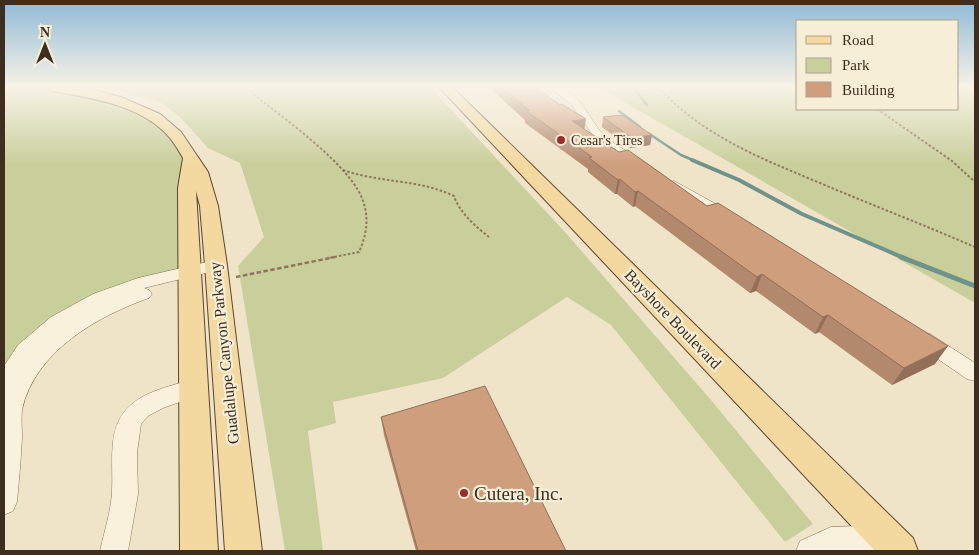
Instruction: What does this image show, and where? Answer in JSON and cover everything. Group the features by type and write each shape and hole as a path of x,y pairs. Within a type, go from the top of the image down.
{"main road":[{"name":"Guadalupe Canyon Parkway","path":"147,113 163,123 176,135 200,172 205,188 216,271 244,551"},
{"name":"Bayshore Boulevard","path":"470,113 889,547"},
{"name":"Guadalupe Canyon Parkway","path":"190,159 187,188 199,551"}],"street":[{"path":"583,113 601,139 644,168"},
{"path":"660,177 743,225"},
{"path":"4,502 11,414 15,398 32,366 55,342 74,326 114,305 191,277 216,271"},
{"path":"913,332 975,374"},
{"path":"114,551 125,496 125,444 129,424 134,415 146,407 163,398 194,388"},
{"path":"810,551 831,541 889,547"}],"path":[{"path":"216,271 246,276 360,252 365,238 367,218 364,202 358,190 342,170 306,136 277,113"},
{"path":"685,113 726,141 775,164 975,247"},
{"path":"883,113 952,161 975,182"},
{"path":"342,170 357,175 416,184 448,193 454,196 456,203 479,229 489,237"}],"green space":[{"path":"4,113 143,113 186,150 191,271 82,306 11,414 4,502"},
{"path":"175,113 454,113 565,232 711,400 813,524 785,542 611,325 567,297 443,378 333,402 336,423 308,431 323,551 285,551 238,266 264,237 240,163 208,148"},
{"path":"643,113 975,113 975,303"}],"building":[{"path":"529,113 576,113 586,119 572,121 619,152 628,150 707,206 718,203 948,346 904,368 828,315 823,317 762,274 757,277 638,191 635,192 620,179 618,180 589,158 592,157"},
{"path":"622,115 652,135 632,138 603,117"},
{"name":"Cutera, Inc.","path":"485,386 566,551 418,551 381,417"}],"waterway":[{"path":"621,113 640,127"},
{"path":"648,133 681,155 695,161"},
{"path":"692,160 739,180 802,214 904,258"},
{"path":"901,257 975,286"}],"place":[{"name":"Cesar's Tires","path":"561,140"},
{"name":"Cutera, Inc.","path":"464,493"}]}
